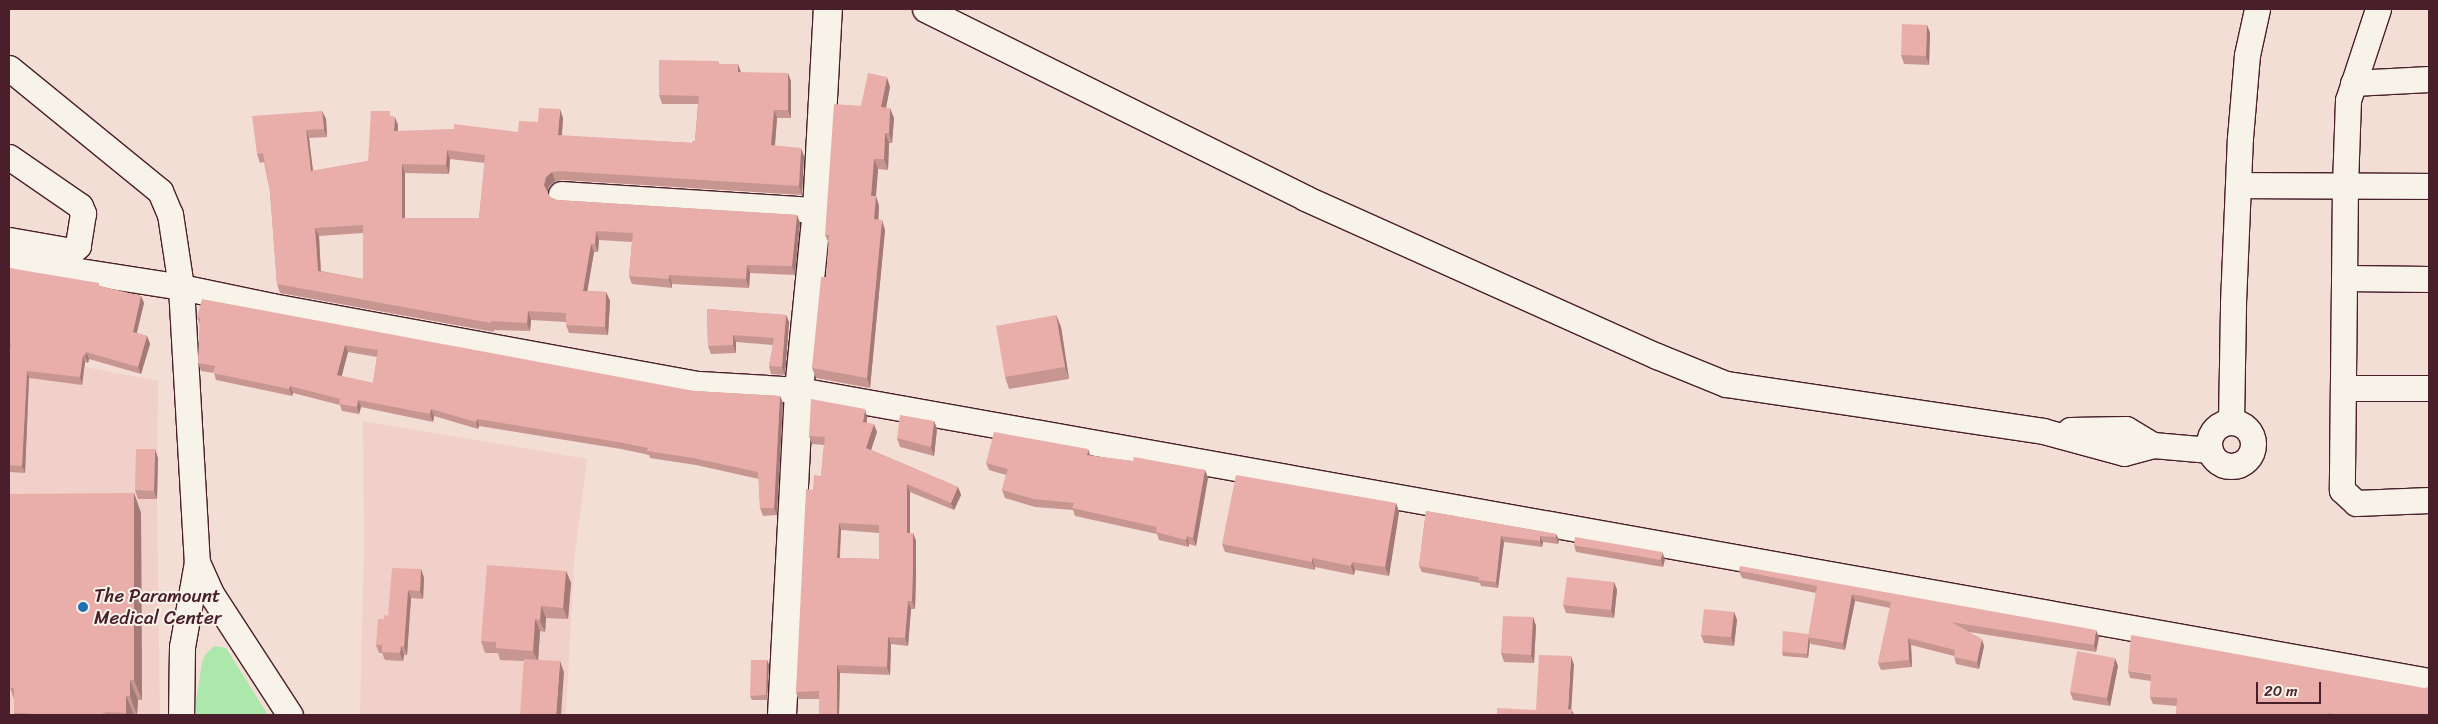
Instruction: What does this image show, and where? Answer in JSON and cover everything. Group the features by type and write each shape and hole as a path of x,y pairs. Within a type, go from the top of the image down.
{"street":[{"path":"782,715 799,390 817,210 828,9"},
{"path":"924,9 1305,198 1657,356 1726,384 2043,431 2126,429 2153,445 2210,450"},
{"path":"2231,422 2238,185 2247,55 2257,9"},
{"path":"2378,9 2348,100 2345,186 2342,490 2356,503 2429,500"},
{"path":"9,68 160,192 170,214 181,287 197,562 182,647 181,715"},
{"path":"2353,83 2429,79"},
{"path":"9,157 80,206 83,213 78,246 72,251 9,240"},
{"path":"2238,185 2429,186"},
{"path":"562,194 817,210"},
{"path":"9,260 181,287 272,306 699,384 799,390 2429,681"},
{"path":"2344,278 2429,279"},
{"path":"2343,388 2429,388"},
{"path":"2231,422 2244,426 2253,438 2252,452 2248,459 2234,466 2227,466 2220,463 2210,450 2210,443 2216,428 2231,422"},
{"path":"197,562 216,602 290,715"}],"shaded area":[{"name":"The Paramount Medical Center","path":"85,367 158,381 157,499 160,715 9,715 9,380"},
{"path":"363,421 587,459 574,561 566,715 360,715 364,548"}],"green space":[{"path":"214,646 226,648 268,715 194,715 202,663 205,655"}],"building":[{"path":"1902,24 1927,25 1926,56 1901,55"},
{"path":"659,60 718,61 718,64 738,64 738,72 788,73 788,110 774,110 771,145 801,148 799,186 559,171 552,172 546,177 544,185 550,197 557,200 797,215 792,266 747,265 746,279 669,275 669,279 629,276 633,233 596,231 595,244 591,244 583,291 606,292 605,327 566,325 566,313 528,311 527,323 491,321 491,323 277,284 270,191 263,153 257,154 252,116 322,111 324,129 306,130 311,171 368,161 371,111 390,111 390,116 395,117 394,131 454,129 454,124 518,132 519,121 538,122 539,108 560,109 558,135 692,143 692,141 695,141 699,96 659,95","holes":["447,150 485,155 479,218 402,218 402,164 446,165","363,225 363,279 318,271 315,228"]},
{"path":"868,73 887,77 881,107 890,108 889,133 885,133 884,159 874,159 871,196 876,196 874,219 882,220 867,378 812,368 821,277 826,277 829,235 825,235 834,104 861,106"},
{"path":"9,268 99,283 99,286 141,296 133,332 147,336 138,367 86,352 85,356 83,355 80,377 27,371 22,466 9,465 9,358 11,343 9,343"},
{"path":"202,299 694,391 780,396 774,508 760,508 758,472 693,458 647,451 648,448 618,442 477,419 476,422 431,409 430,414 358,400 357,407 339,404 340,399 290,386 289,389 213,373 215,366 198,363 200,318 197,317","holes":["345,345 378,350 373,383 337,375"]},
{"path":"707,309 786,315 782,367 769,366 774,338 733,335 733,345 708,346"},
{"path":"1056,315 1065,367 1005,377 996,326"},
{"path":"811,399 865,409 863,422 874,424 866,448 958,487 951,503 907,484 907,533 913,533 913,569 912,601 908,601 905,638 888,637 887,667 837,665 837,715 819,715 819,691 796,692 806,489 813,490 814,475 821,476 825,437 809,436","holes":["839,523 879,525 879,559 837,558"]},
{"path":"900,415 934,421 931,447 897,438"},
{"path":"994,432 1088,449 1087,455 1133,461 1134,457 1205,470 1193,538 1187,536 1186,540 1156,532 1157,527 1072,508 1074,503 1033,499 1002,490 1008,469 986,463"},
{"path":"136,449 155,449 154,491 135,490"},
{"path":"1236,475 1396,503 1385,567 1352,562 1351,566 1312,558 1312,562 1222,544"},
{"path":"134,493 134,680 130,680 130,696 126,696 126,713 35,715 14,713 14,688 10,688 9,666 9,494"},
{"path":"1426,511 1556,534 1556,537 1540,536 1540,541 1501,536 1496,582 1478,580 1479,577 1419,566"},
{"path":"1575,537 1662,552 1661,560 1574,545"},
{"path":"487,565 566,571 563,608 541,606 540,620 535,619 533,651 496,648 496,642 481,641"},
{"path":"1740,566 2096,630 2094,645 1951,622 1982,639 1977,662 1954,657 1955,650 1908,638 1909,660 1878,663 1891,602 1852,594 1843,643 1808,637 1817,586 1739,571"},
{"path":"392,568 421,569 420,591 408,590 404,647 401,646 400,653 382,652 382,645 376,645 378,619 384,619 384,615 388,616"},
{"path":"1567,577 1614,582 1611,610 1563,605"},
{"path":"1704,609 1734,612 1731,637 1701,635"},
{"path":"1503,616 1533,617 1531,655 1501,653"},
{"path":"1783,631 1809,634 1807,654 1782,652"},
{"path":"2131,635 2424,688 2429,687 2429,715 2343,715 2328,713 2328,715 2176,715 2177,698 2150,697 2151,674 2128,671"},
{"path":"2077,651 2115,658 2107,698 2070,692"},
{"path":"1539,655 1571,656 1568,709 1572,710 1571,715 1497,715 1497,708 1536,710"},
{"path":"524,659 560,661 556,715 520,715"},
{"path":"751,660 767,660 766,695 750,696"}],"place":[{"name":"The Paramount Medical Center","path":"83,607"}]}
